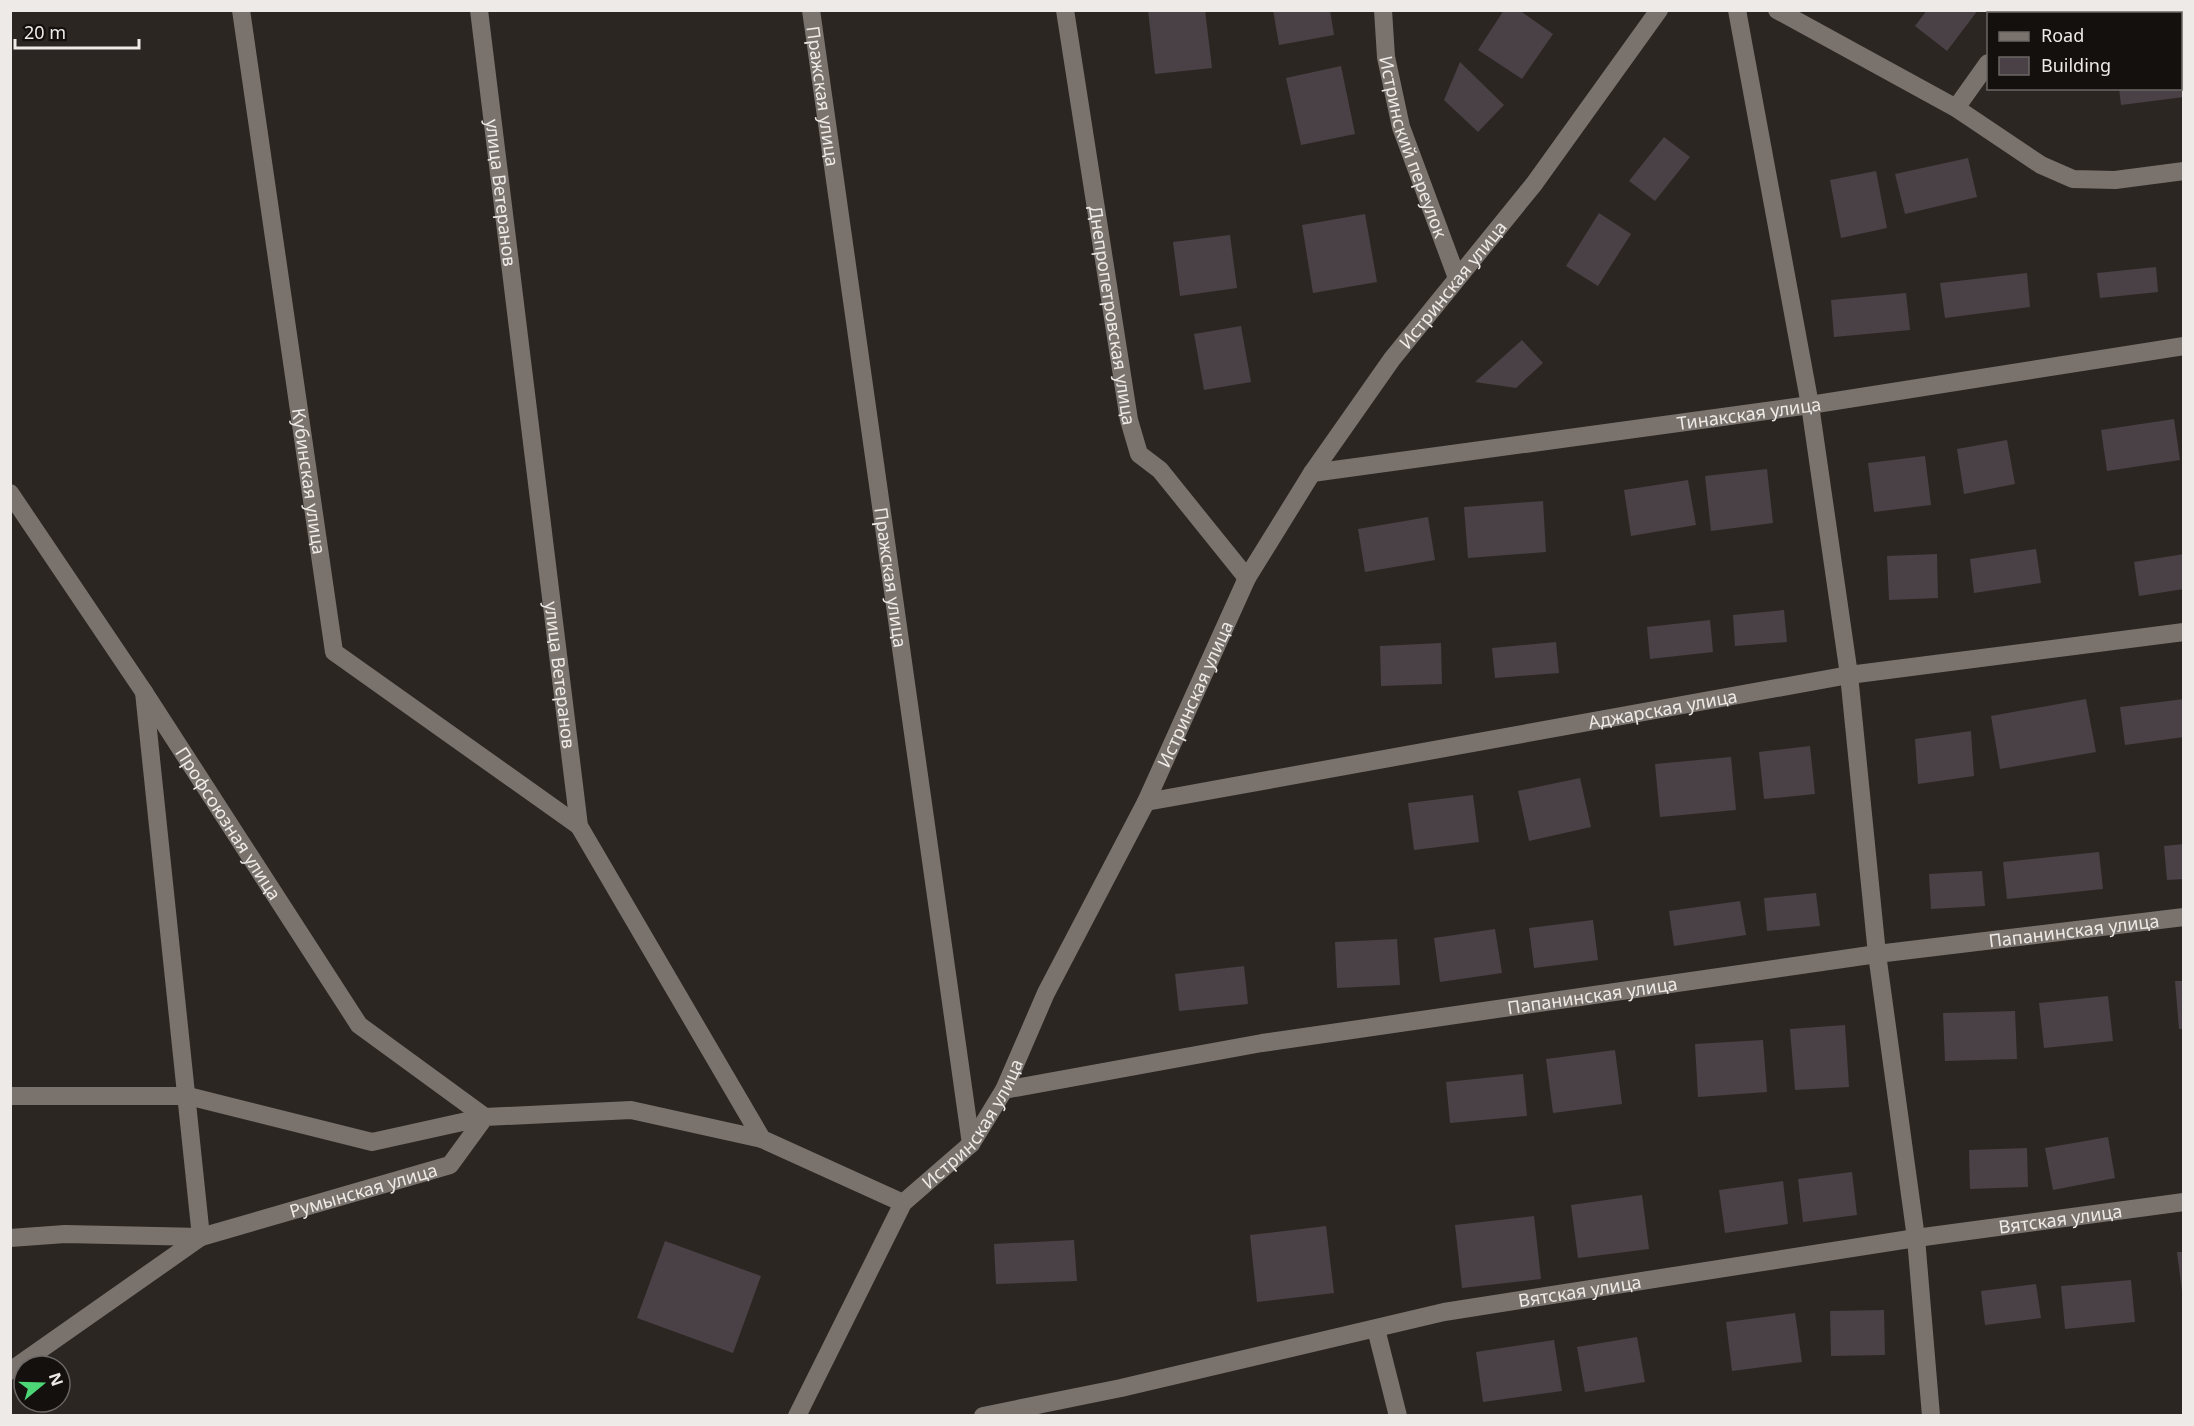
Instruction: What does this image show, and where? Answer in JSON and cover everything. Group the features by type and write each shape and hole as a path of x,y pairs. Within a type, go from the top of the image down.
{"street":[{"name":"Кубинская улица","path":"241,10 334,652 579,826"},
{"name":"улица Ветеранов","path":"479,10 579,826 762,1139"},
{"name":"Пражская улица","path":"811,10 971,1144"},
{"name":"Днепропетровская улица","path":"1065,10 1129,420 1139,454 1160,470 1247,578"},
{"name":"Истринский переулок","path":"1383,10 1386,57 1401,127 1457,278"},
{"name":"Истринская улица","path":"797,1416 903,1203 971,1144 1004,1090 1046,993 1146,801 1247,578 1312,472 1392,359 1534,184 1659,10"},
{"path":"1737,10 1810,405 1849,675 1877,954 1916,1238 1931,1416"},
{"path":"1777,10 1956,108 2041,165 2073,179 2115,180 2184,171"},
{"path":"1956,108 1987,66"},
{"name":"Тинакская улица","path":"1312,472 1810,405 2184,346"},
{"name":"Профсоюзная улица","path":"10,493 144,692 359,1025 485,1117"},
{"name":"Аджарская улица","path":"1146,801 1849,675 2184,632"},
{"path":"10,1371 201,1237 144,692"},
{"name":"Папанинская улица","path":"1004,1090 1262,1043 1877,954 2184,917"},
{"path":"10,1096 188,1096 372,1142 485,1117 631,1110 762,1139 903,1203"},
{"name":"Румынская улица","path":"10,1238 65,1234 201,1237 450,1166 485,1117"},
{"name":"Вятская улица","path":"983,1416 1121,1388 1444,1312 1916,1238 2184,1202"},
{"path":"1376,1329 1398,1416"}],"building":[{"path":"1148,10 1205,10 1212,68 1155,74"},
{"path":"1273,10 1330,10 1334,35 1279,45"},
{"path":"1504,10 1519,10 1553,34 1522,79 1478,50"},
{"path":"1927,10 1978,10 1947,51 1915,26"},
{"path":"2109,10 2184,10 2184,97 2121,105 2119,90 2182,90 2182,12 2109,12"},
{"path":"1460,62 1504,105 1478,132 1444,100"},
{"path":"1341,66 1355,134 1301,145 1286,78"},
{"path":"1664,137 1690,157 1655,201 1629,181"},
{"path":"1968,158 1977,197 1905,214 1895,174"},
{"path":"1876,171 1887,228 1841,238 1830,180"},
{"path":"1599,213 1631,234 1598,286 1566,266"},
{"path":"1365,214 1377,282 1313,293 1302,225"},
{"path":"1230,235 1237,288 1180,296 1173,242"},
{"path":"2156,267 2158,292 2100,298 2097,273"},
{"path":"2027,273 2030,307 1945,318 1940,283"},
{"path":"1906,293 1910,330 1834,337 1831,300"},
{"path":"1241,326 1251,382 1204,390 1194,334"},
{"path":"1522,340 1543,363 1516,388 1475,382"},
{"path":"2174,419 2180,460 2107,471 2101,430"},
{"path":"2007,440 2015,484 1964,494 1957,449"},
{"path":"1925,456 1931,505 1874,512 1868,463"},
{"path":"1767,469 1773,523 1711,531 1705,476"},
{"path":"1688,480 1696,525 1631,536 1624,490"},
{"path":"1543,501 1546,552 1468,558 1464,507"},
{"path":"1428,517 1435,560 1365,572 1358,529"},
{"path":"2036,549 2041,583 1974,593 1970,559"},
{"path":"1937,554 1938,598 1889,600 1887,556"},
{"path":"2184,554 2184,589 2139,596 2134,562"},
{"path":"1784,610 1787,642 1735,646 1733,615"},
{"path":"1710,620 1713,652 1650,659 1647,627"},
{"path":"1556,642 1559,673 1495,678 1492,648"},
{"path":"1441,643 1442,684 1381,686 1380,646"},
{"path":"2086,699 2096,752 2000,769 1991,716"},
{"path":"2184,699 2184,737 2125,745 2120,707"},
{"path":"1971,731 1974,776 1918,784 1915,739"},
{"path":"1810,746 1815,794 1764,799 1759,752"},
{"path":"1731,757 1736,810 1660,817 1655,764"},
{"path":"1580,778 1591,827 1529,841 1518,791"},
{"path":"1473,795 1479,842 1414,850 1408,803"},
{"path":"2184,844 2184,879 2167,880 2164,846"},
{"path":"2099,852 2103,889 2007,899 2003,862"},
{"path":"1982,871 1985,906 1931,909 1929,874"},
{"path":"1816,893 1820,926 1767,931 1764,898"},
{"path":"1740,901 1746,935 1674,946 1669,911"},
{"path":"1593,920 1598,960 1534,968 1529,928"},
{"path":"1495,929 1502,973 1440,982 1434,938"},
{"path":"1397,939 1400,985 1337,988 1335,942"},
{"path":"1244,966 1248,1004 1179,1011 1175,974"},
{"path":"2175,981 2184,981 2184,1029 2179,1029"},
{"path":"2108,996 2113,1041 2044,1048 2039,1003"},
{"path":"2015,1011 2017,1059 1945,1061 1943,1013"},
{"path":"1845,1025 1849,1087 1795,1090 1790,1029"},
{"path":"1763,1040 1767,1092 1698,1097 1695,1044"},
{"path":"1615,1050 1622,1104 1553,1113 1546,1059"},
{"path":"1523,1074 1527,1116 1450,1123 1446,1082"},
{"path":"2108,1137 2115,1178 2053,1190 2045,1148"},
{"path":"2027,1148 2028,1187 1970,1189 1969,1150"},
{"path":"1852,1172 1857,1215 1803,1222 1798,1179"},
{"path":"1783,1181 1788,1224 1725,1233 1719,1190"},
{"path":"1642,1195 1649,1249 1578,1258 1571,1205"},
{"path":"1534,1216 1541,1279 1462,1288 1455,1225"},
{"path":"1326,1226 1334,1293 1257,1302 1250,1235"},
{"path":"1074,1240 1077,1281 996,1284 994,1244"},
{"path":"665,1241 761,1276 733,1353 637,1318"},
{"path":"2177,1252 2184,1252 2184,1291 2182,1291"},
{"path":"2131,1280 2135,1322 2065,1329 2061,1286"},
{"path":"2036,1284 2041,1318 1985,1325 1981,1291"},
{"path":"1884,1310 1885,1355 1831,1356 1830,1311"},
{"path":"1795,1313 1802,1362 1732,1371 1726,1322"},
{"path":"1637,1337 1645,1382 1585,1392 1577,1347"},
{"path":"1554,1340 1562,1391 1483,1402 1476,1352"}]}
